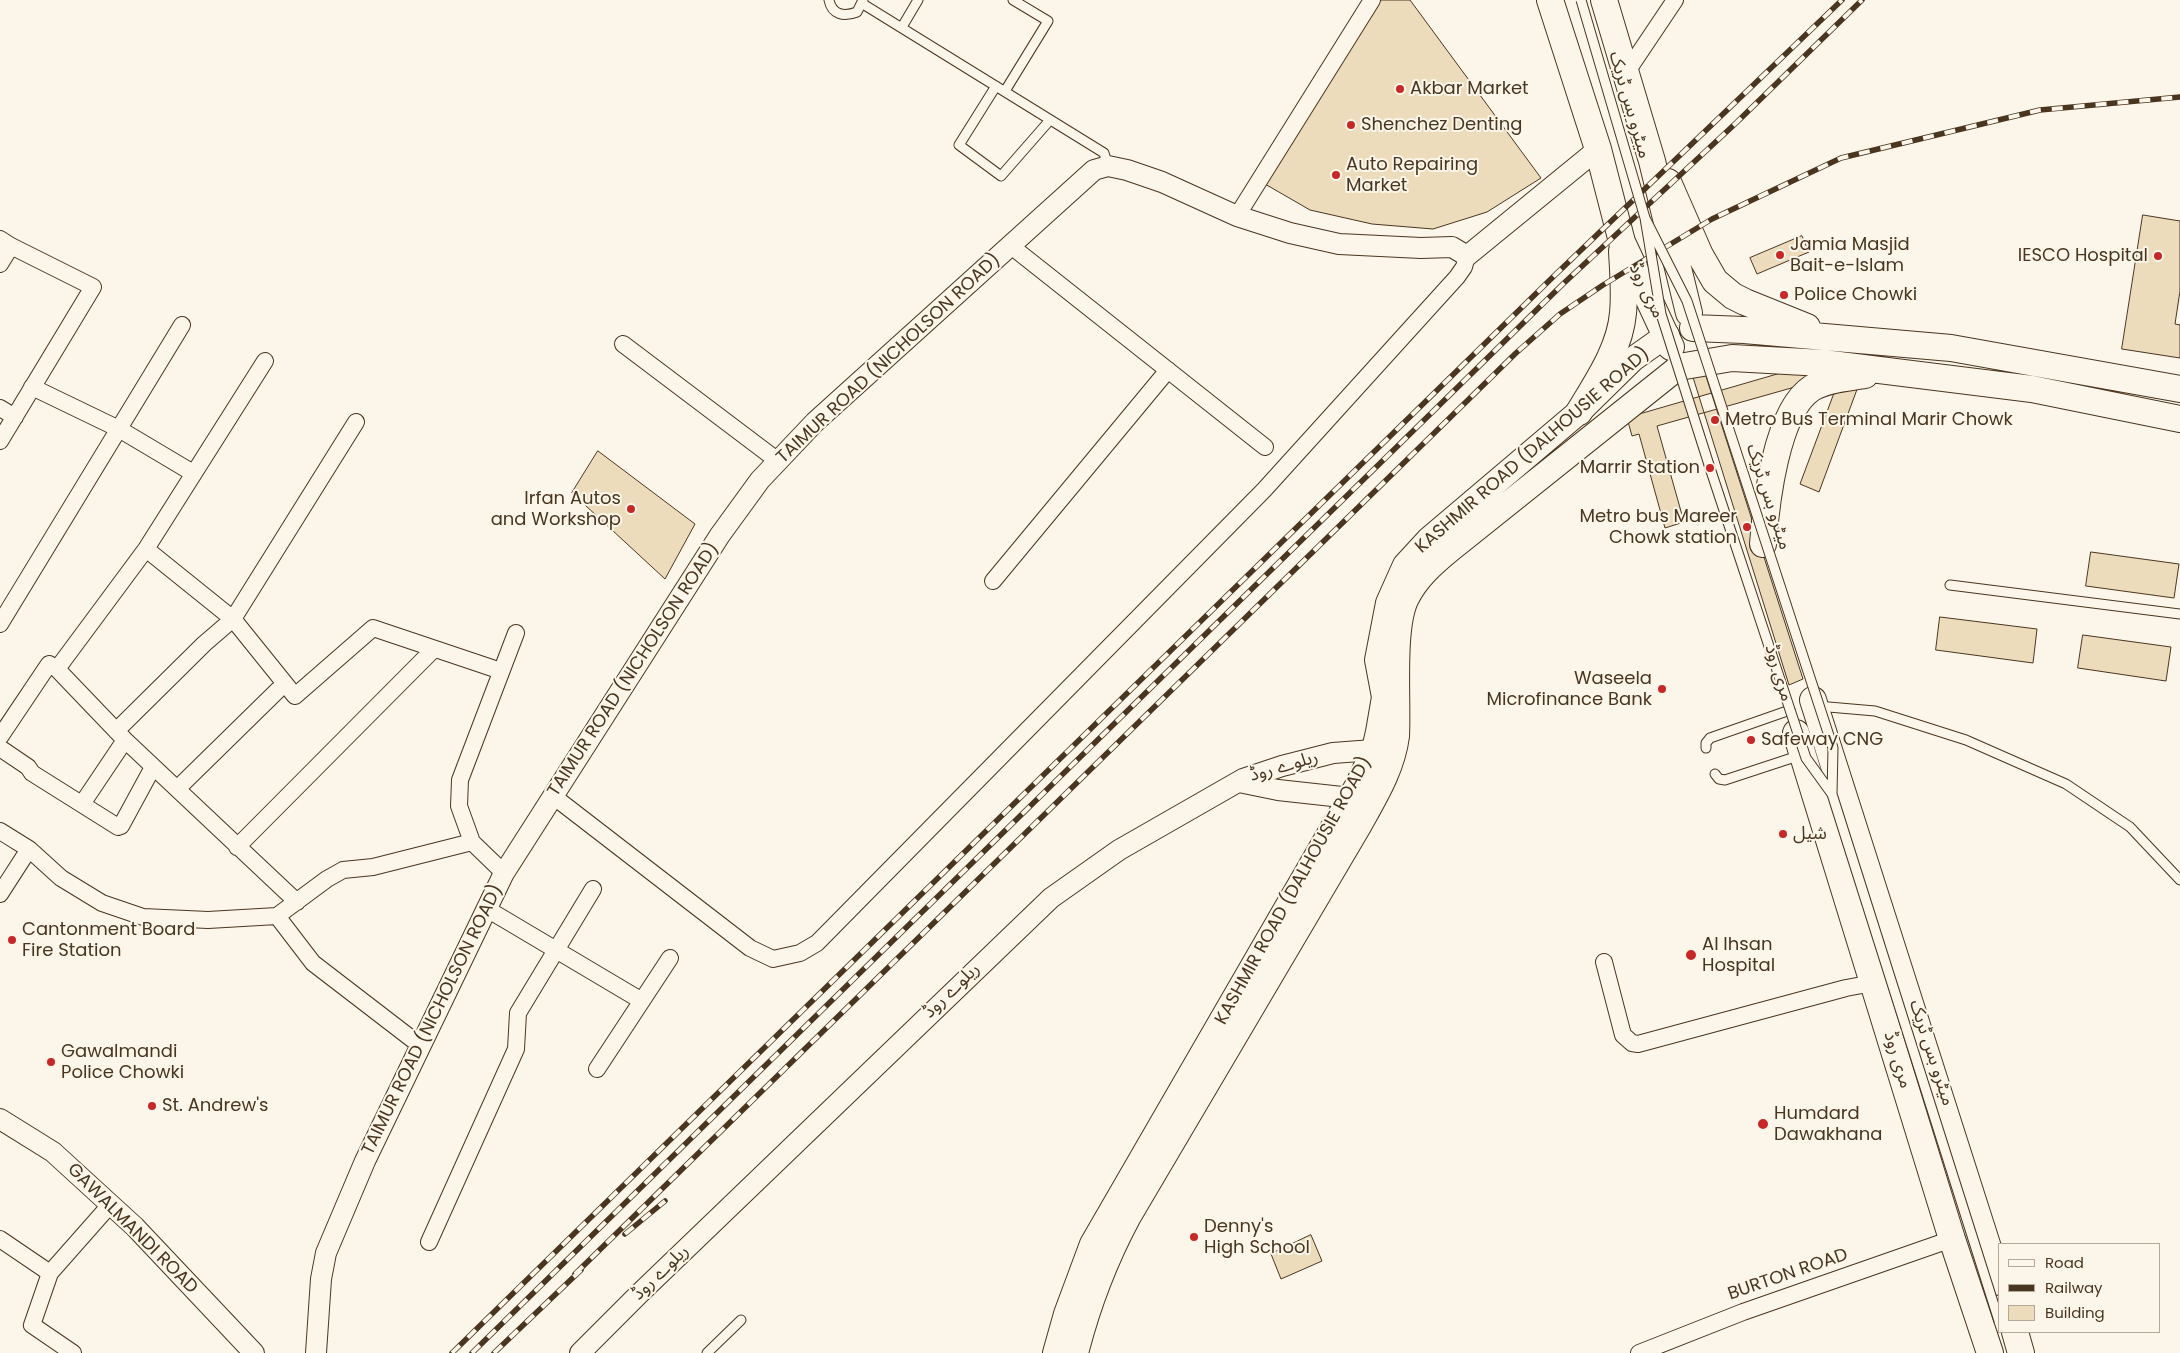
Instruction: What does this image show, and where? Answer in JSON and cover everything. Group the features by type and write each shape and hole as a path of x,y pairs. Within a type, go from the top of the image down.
{"main road":[{"name":"مری روڈ","path":"1550,0 1598,149 1622,242 1667,335 1745,566 1952,1239 1990,1353"},
{"name":"مری روڈ","path":"1604,0 1652,161 1693,328 1997,1276"},
{"path":"1638,118 1700,255 1715,281 1745,302 1833,337"},
{"path":"1578,412 1598,379 1617,340 1623,314 1622,242"},
{"path":"1693,328 1744,330 1952,348 2180,389"},
{"name":"KASHMIR ROAD (DALHOUSIE ROAD)","path":"1055,1353 1066,1314 1092,1244 1360,803 1385,776 1384,697 1377,660 1388,603 1405,565 1428,540 1578,412 1633,359 1667,335"},
{"path":"1679,367 1704,361 1732,358 1824,363 2032,389 2180,419"},
{"name":"KASHMIR ROAD (DALHOUSIE ROAD)","path":"1385,749 1401,624 1406,600 1418,580 1450,550 1679,367"},
{"path":"1763,544 1765,510 1773,469 1787,421 1800,399 1812,388 1839,379 1885,371"},
{"name":"KASHMIR ROAD (DALHOUSIE ROAD)","path":"1076,1353 1093,1296 1108,1256 1360,803"},
{"path":"1965,1278 1997,1276"},
{"path":"2015,1333 2021,1353"}],"street":[{"path":"1236,216 1372,0"},
{"path":"1626,73 1675,0"},
{"path":"553,796 750,948 773,959 800,953 817,943 1264,490 1457,277 1464,267 1467,256 1598,149"},
{"path":"1108,166 1127,170 1162,182 1236,216 1290,233 1339,244 1452,248 1467,256"},
{"name":"TAIMUR ROAD (NICHOLSON ROAD)","path":"316,1353 320,1279 326,1252 365,1161 504,872 720,535 760,480 815,422 1094,170 1108,166"},
{"path":"0,264 6,243 93,287 0,441"},
{"path":"1011,246 1265,447"},
{"path":"0,624 182,325"},
{"path":"623,344 778,461"},
{"path":"57,669 146,549 265,362"},
{"path":"993,581 1168,370"},
{"path":"32,388 119,429 194,473"},
{"path":"0,408 15,417"},
{"path":"82,804 121,736 204,644 233,619 356,422"},
{"path":"146,549 233,619 295,696 373,628 501,671"},
{"path":"504,872 472,842 459,806 460,780 516,633"},
{"path":"237,847 434,649"},
{"path":"2,729 49,664 57,669 153,767 297,902"},
{"path":"177,789 278,690"},
{"path":"0,748 28,767 32,773 118,827 153,767"},
{"name":"ریلوے روڈ","path":"580,1353 674,1260 1051,898 1119,850 1239,782 1282,766 1333,753 1385,749"},
{"path":"1239,782 1360,803"},
{"path":"0,830 30,850 61,878 102,903 143,917 208,920 277,916 327,879 343,870 374,868 472,842"},
{"path":"0,894 30,850"},
{"path":"429,1242 516,1049 518,1013 593,889"},
{"path":"487,909 642,1001"},
{"path":"277,916 313,963 420,1046"},
{"path":"598,1069 670,958"},
{"path":"1604,962 1623,1035 1632,1043 1638,1044 1846,988 1873,983"},
{"name":"GAWALMANDI ROAD","path":"0,1118 53,1152 135,1227 254,1353"},
{"path":"72,1353 32,1326 50,1273 110,1204"},
{"path":"0,1239 50,1273"},
{"name":"BURTON ROAD","path":"1639,1353 1743,1312 1952,1239"}],"lane":[{"path":"829,0 830,7 838,14 848,16 857,12 863,2 1104,153 1108,166"},
{"path":"902,27 918,0"},
{"path":"1013,0 1048,21 959,145 1001,176 1050,120"},
{"name":"میٹرو بس ٹریک","path":"1581,0 1645,218 1661,314 1806,758 1832,794 1998,1317"},
{"name":"میٹرو بس ٹریک","path":"1645,218 1690,310 1833,748 1832,794"},
{"path":"1950,585 2180,614"},
{"path":"1815,706 1884,714 1966,740 2066,784 2130,827 2180,880"},
{"path":"1706,748 1706,743 1710,738 1790,710"},
{"path":"1714,774 1719,779 1726,780 1803,754"},
{"path":"707,1353 740,1320"}],"building":[{"name":"Akbar Market","path":"1380,0 1410,0 1541,178 1487,212 1433,229 1372,224 1310,210 1265,184"},
{"name":"IESCO Hospital","path":"2143,215 2180,221 2180,291 2175,324 2180,325 2180,358 2122,349"},
{"name":"Jamia Masjid Bait-e-Islam","path":"1802,236 1809,252 1757,274 1750,258"},
{"path":"1809,365 1859,384 1819,492 1800,484 1834,393 1809,383 1657,426 1684,522 1665,528 1639,434 1632,436 1627,418"},
{"name":"Metro bus Mareer Chowk station","path":"1704,370 1803,679 1789,685 1692,374"},
{"name":"Irfan Autos and Workshop","path":"598,451 695,524 665,579 572,493"},
{"path":"2091,552 2179,564 2174,598 2086,586"},
{"path":"1940,617 2037,629 2033,663 1936,650"},
{"path":"2083,635 2171,647 2166,681 2078,668"},
{"path":"1311,1235 1322,1261 1281,1279 1271,1254"}],"railway":[{"path":"452,1353 1555,275 1842,0"},
{"path":"472,1353 1564,283 1736,123 1862,0"},
{"path":"575,1274 1516,353 1560,314 1603,285 1712,219 1841,158 2040,110 2180,97"},
{"path":"625,1234 665,1201"},
{"path":"494,1353 581,1270"}],"place":[{"name":"Akbar Market","path":"1400,89"},
{"name":"Shenchez Denting","path":"1351,125"},
{"name":"Auto Repairing Market","path":"1336,175"},
{"name":"Jamia Masjid Bait-e-Islam","path":"1780,255"},
{"name":"IESCO Hospital","path":"2158,256"},
{"name":"Police Chowki","path":"1784,295"},
{"name":"Metro Bus Terminal Marir Chowk","path":"1715,420"},
{"name":"Marrir Station","path":"1710,468"},
{"name":"Irfan Autos and Workshop","path":"631,509"},
{"name":"Metro bus Mareer Chowk station","path":"1747,527"},
{"name":"Waseela Microfinance Bank","path":"1662,689"},
{"name":"Safeway CNG","path":"1751,740"},
{"name":"شیل","path":"1783,834"},
{"name":"Cantonment Board Fire Station","path":"12,940"},
{"name":"Al Ihsan Hospital","path":"1691,955"},
{"name":"Gawalmandi Police Chowki","path":"51,1062"},
{"name":"St. Andrew's","path":"152,1106"},
{"name":"Humdard Dawakhana","path":"1763,1124"},
{"name":"Denny's High School","path":"1194,1237"}]}
